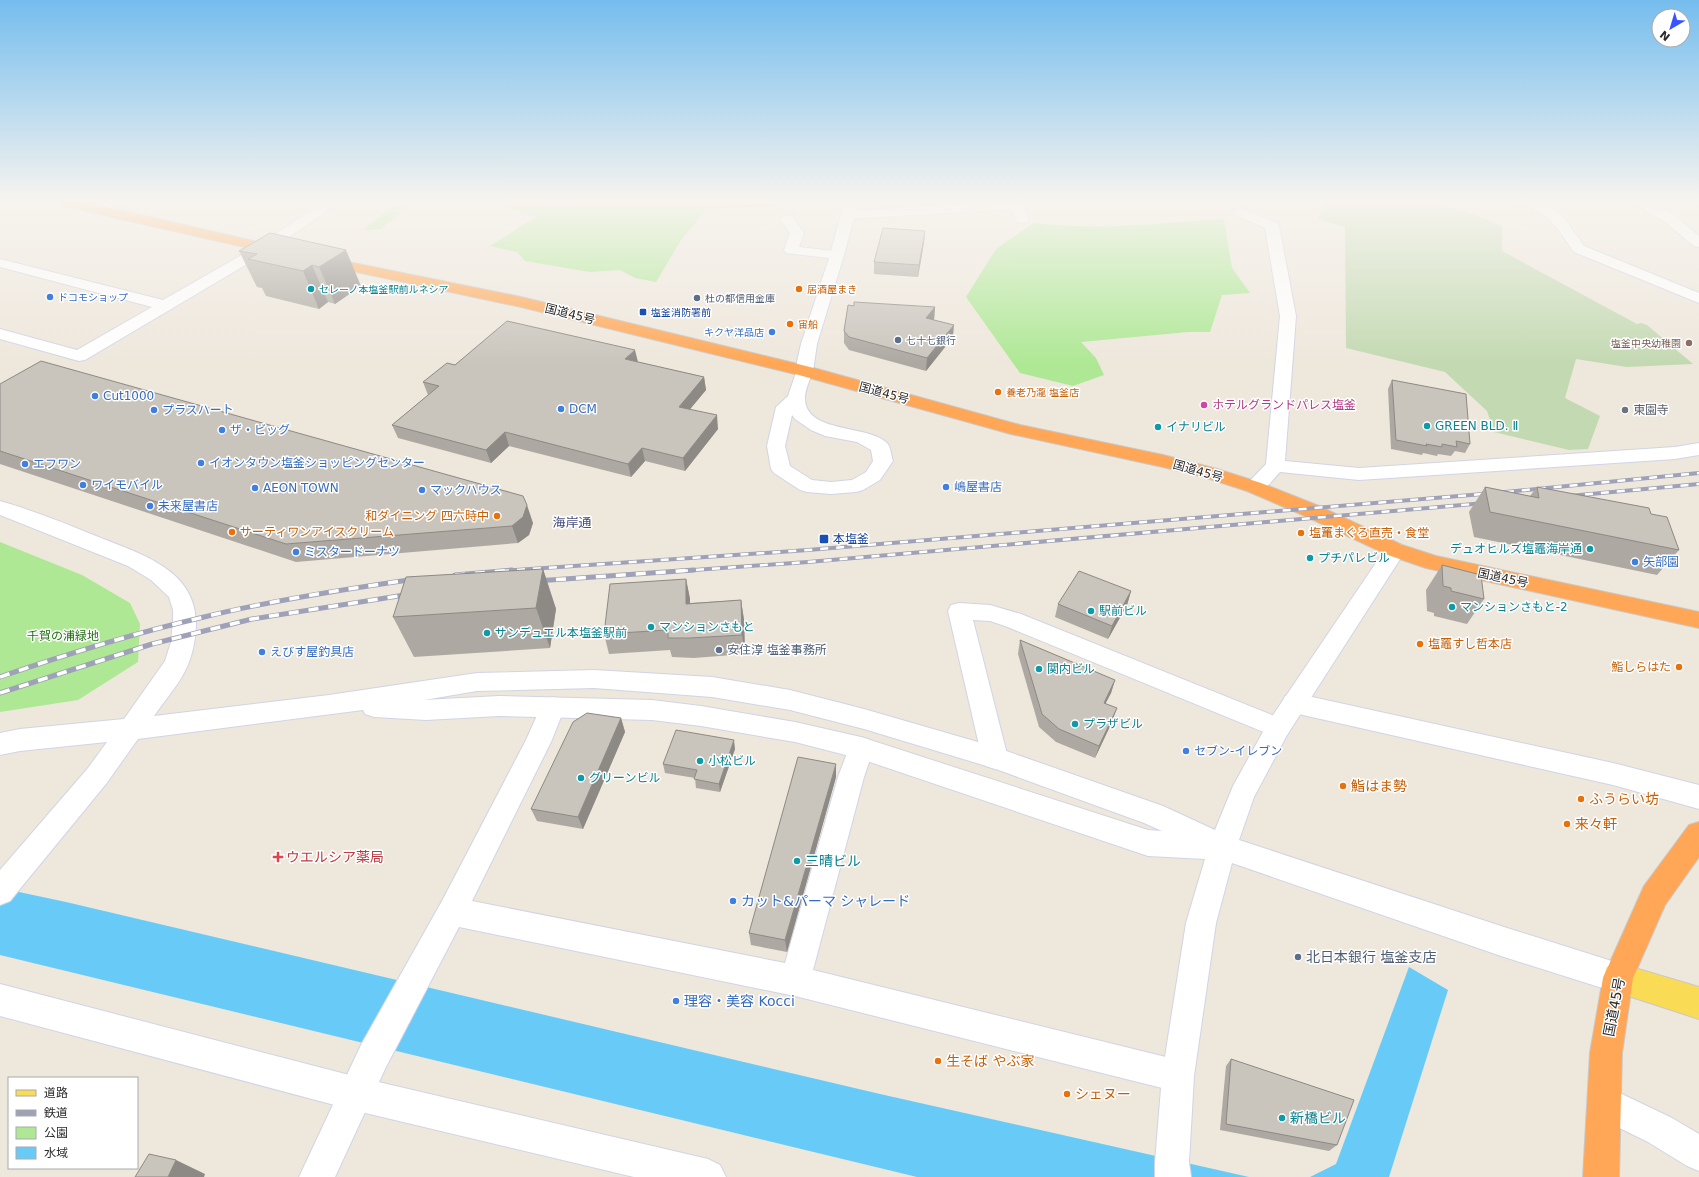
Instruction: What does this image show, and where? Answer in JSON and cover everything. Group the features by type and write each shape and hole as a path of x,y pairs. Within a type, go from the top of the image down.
{"highway":[{"name":"国道45号","path":"290,254 521,302 804,371 1018,430 1163,461 1210,473 1254,487 1312,511 1395,550 1434,563 1699,620"},
{"name":"国道45号","path":"1601,1177 1606,1053 1618,978 1654,896 1699,834"}],"main road":[{"path":"1618,978 1699,1003"}],"street":[{"path":"0,334 79,356 254,254"},
{"path":"796,398 802,415 817,426 832,432 862,437 880,447 883,461 873,476 856,486 831,488 807,486 781,469 776,446 785,407 796,398 804,371 809,344 837,255 827,254"},
{"path":"1254,487 1275,466 1288,314 1277,254"},
{"path":"1591,254 1699,298"},
{"path":"0,263 167,306"},
{"path":"1275,466 1359,474 1675,453 1699,449"},
{"path":"0,508 46,524 127,557 158,573 178,593 185,611 182,645 174,669 97,776 3,888"},
{"path":"1172,1170 1178,1076 1201,923 1222,847 1242,794 1278,728 1395,550"},
{"path":"995,758 959,611 990,613 1013,620 1278,728"},
{"path":"0,744 20,740 132,729 329,704 477,682 594,680 712,687 790,700 864,719 995,758 1153,814 1222,847 1504,942 1618,978"},
{"path":"1294,703 1619,776 1699,797"},
{"path":"329,704 426,710 499,706 652,710 701,716 795,732 861,748 1148,843 1222,847"},
{"path":"317,1177 373,1057 452,911 538,742 553,707"},
{"path":"795,982 851,777 861,748"},
{"path":"452,911 795,982 1178,1076"},
{"path":"0,1000 357,1094 708,1177"},
{"path":"1605,1103 1660,1130 1699,1154"}],"green space":[{"path":"519,254 673,254 656,282 635,278 620,270 590,272 525,261"},
{"path":"993,254 1230,254 1232,268 1250,293 1222,295 1210,332 1188,332 1081,342 1096,358 1104,375 1073,386 1020,373 966,297"},
{"path":"1345,254 1507,254 1637,324 1641,323 1647,325 1693,364 1627,367 1576,359 1565,398 1600,416 1588,449 1569,450 1494,432 1487,411 1445,372 1346,348"},
{"name":"千賀の浦緑地","path":"0,542 82,575 130,603 140,624 138,662 78,700 0,712"}],"water":[{"path":"0,888 66,902 880,1094 1249,1177 917,1177 0,955"},
{"path":"1409,967 1448,990 1389,1177 1310,1177 1336,1164"}],"building":[{"path":"257,254 340,254 319,267 312,265 303,271 248,259"},
{"path":"876,254 921,254 919,265 874,262"},
{"name":"七十七銀行","path":"854,302 935,307 926,318 954,325 927,358 849,337 844,331 848,305 854,306"},
{"name":"DCM","path":"507,321 635,350 625,359 704,377 679,407 717,415 683,458 642,448 628,464 505,432 486,450 392,425 439,386 423,382 447,363 455,365"},
{"name":"AEON TOWN","path":"41,361 523,496 527,505 523,517 512,526 286,544 0,451 0,384"},
{"name":"GREEN BLD. Ⅱ","path":"1392,380 1466,394 1470,444 1456,441 1457,447 1442,444 1442,447 1426,444 1427,446 1396,440"},
{"path":"1485,487 1539,498 1537,487 1649,508 1651,514 1667,517 1679,550 1490,512"},
{"path":"1442,565 1481,575 1484,599 1451,591 1451,588 1443,586"},
{"path":"543,569 536,608 393,617 406,577"},
{"name":"駅前ビル","path":"1079,571 1131,591 1112,626 1058,604"},
{"path":"686,579 686,604 741,600 742,635 668,638 668,630 604,634 610,584"},
{"path":"1020,640 1115,680 1104,703 1117,708 1099,746 1059,729 1042,714"},
{"name":"グリーンビル","path":"587,713 621,718 578,817 531,809 573,722"},
{"name":"小松ビル","path":"676,730 734,740 719,784 694,779 697,770 663,764"},
{"name":"三晴ビル","path":"798,757 836,764 785,940 749,933"},
{"name":"新橋ビル","path":"1231,1059 1354,1100 1337,1145 1226,1124"},
{"path":"149,1154 176,1160 168,1177 135,1177"}],"railway":[{"path":"501,571 808,550 1495,493 1699,473"},
{"path":"1569,496 1699,484"},
{"path":"680,571 808,562 1485,503"},
{"path":"455,575 512,570"},
{"path":"536,581 694,570"},
{"path":"0,677 101,644 204,617 310,595 416,579"},
{"path":"0,693 152,644 252,619 411,594"}],"place":[{"name":"セレーノ本塩釜駅前ルネシア","path":"311,289"},
{"name":"居酒屋まき","path":"799,289"},
{"name":"ドコモショップ","path":"50,297"},
{"name":"杜の都信用金庫","path":"697,298"},
{"name":"塩釜消防署前","path":"643,312"},
{"name":"宙船","path":"790,324"},
{"name":"キクヤ洋品店","path":"772,332"},
{"name":"七十七銀行","path":"898,340"},
{"name":"塩釜中央幼稚園","path":"1689,343"},
{"name":"養老乃瀧 塩釜店","path":"998,392"},
{"name":"Cut1000","path":"95,396"},
{"name":"ホテルグランドパレス塩釜","path":"1204,405"},
{"name":"DCM","path":"561,409"},
{"name":"プラスハート","path":"154,410"},
{"name":"東園寺","path":"1625,410"},
{"name":"GREEN BLD. Ⅱ","path":"1427,426"},
{"name":"イナリビル","path":"1158,427"},
{"name":"ザ・ビッグ","path":"222,430"},
{"name":"イオンタウン塩釜ショッピングセンター","path":"201,463"},
{"name":"エフワン","path":"25,464"},
{"name":"ワイモバイル","path":"83,485"},
{"name":"嶋屋書店","path":"946,487"},
{"name":"AEON TOWN","path":"255,488"},
{"name":"マックハウス","path":"422,490"},
{"name":"未来屋書店","path":"150,506"},
{"name":"和ダイニング 四六時中","path":"497,516"},
{"name":"サーティワンアイスクリーム","path":"232,532"},
{"name":"塩竃まぐろ直売・食堂","path":"1301,533"},
{"name":"本塩釜","path":"824,539"},
{"name":"デュオヒルズ塩竈海岸通","path":"1590,549"},
{"name":"ミスタードーナツ","path":"296,552"},
{"name":"プチパレビル","path":"1310,558"},
{"name":"矢部園","path":"1635,562"},
{"name":"マンションさもと-2","path":"1452,607"},
{"name":"駅前ビル","path":"1091,611"},
{"name":"マンションさもと","path":"651,627"},
{"name":"サンデュエル本塩釜駅前","path":"487,633"},
{"name":"塩竈すし哲本店","path":"1420,644"},
{"name":"安住淳 塩釜事務所","path":"719,650"},
{"name":"えびす屋釣具店","path":"262,652"},
{"name":"鮨しらはた","path":"1679,667"},
{"name":"関内ビル","path":"1039,669"},
{"name":"プラザビル","path":"1075,724"},
{"name":"セブン-イレブン","path":"1186,751"},
{"name":"小松ビル","path":"700,761"},
{"name":"グリーンビル","path":"581,778"},
{"name":"鮨はま勢","path":"1343,786"},
{"name":"ふうらい坊","path":"1581,799"},
{"name":"来々軒","path":"1567,824"},
{"name":"ウエルシア薬局","path":"278,857"},
{"name":"三晴ビル","path":"797,861"},
{"name":"カット&パーマ シャレード","path":"733,901"},
{"name":"北日本銀行 塩釜支店","path":"1298,957"},
{"name":"理容・美容 Kocci","path":"676,1001"},
{"name":"生そば やぶ家","path":"938,1061"},
{"name":"シェヌー","path":"1067,1094"},
{"name":"新橋ビル","path":"1282,1118"}],"district":[{"name":"海岸通","path":"572,522"}]}
